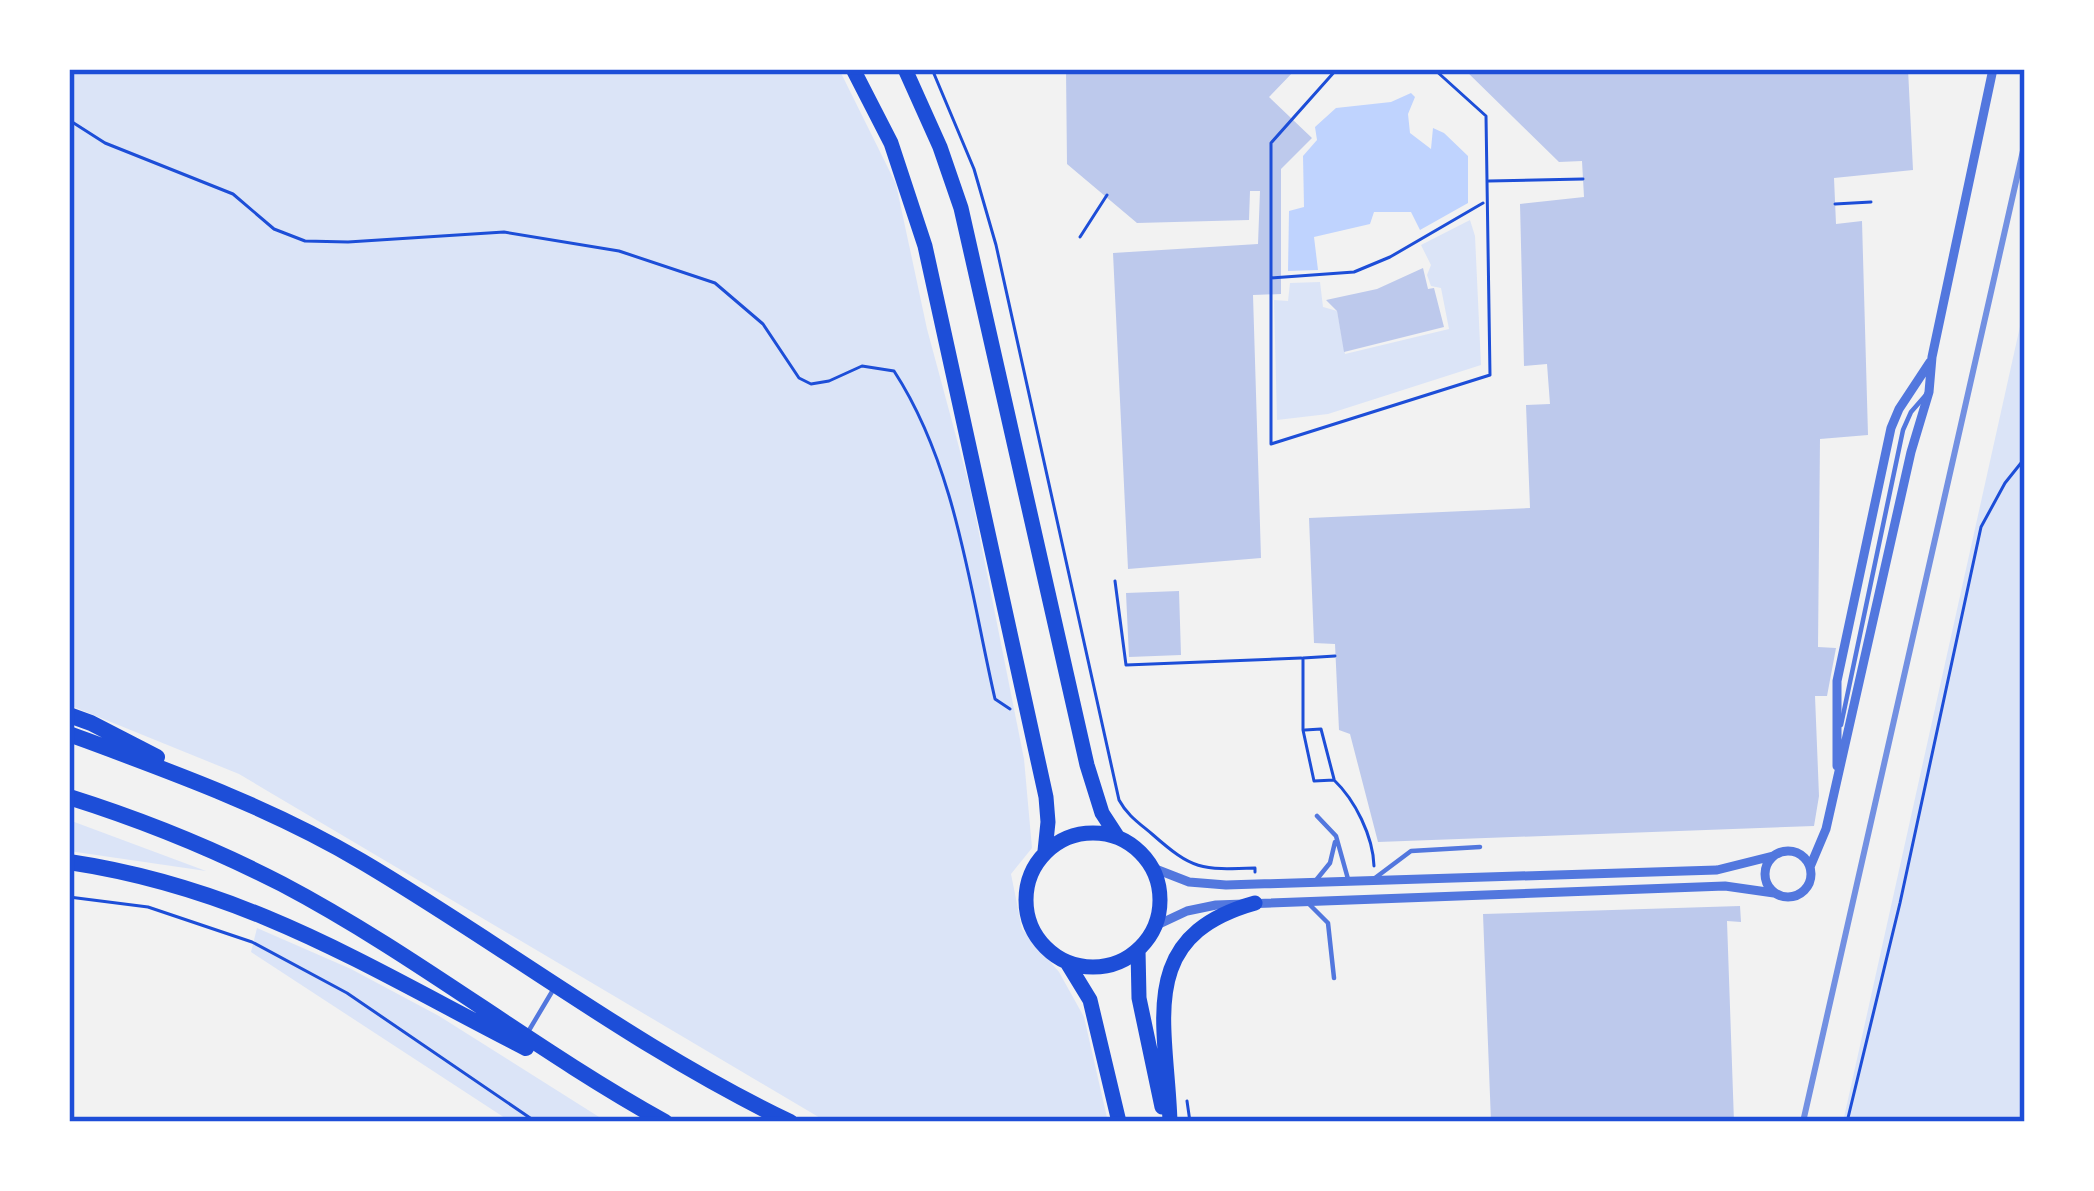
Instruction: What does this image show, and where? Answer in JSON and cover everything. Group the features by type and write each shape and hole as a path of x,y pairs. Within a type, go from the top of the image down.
{"highway":[{"path":"853,69 891,143 922,235 1046,797 1045,851 1030,878 1027,912 1041,943 1066,962 1090,1000 1119,1122"},
{"path":"905,69 962,208 1090,778 1102,813 1117,836 1140,851 1153,868 1160,893 1155,926 1138,950 1106,966 1066,962"},
{"path":"69,716 92,723 358,859 640,1038 790,1122"},
{"path":"69,734 210,786"},
{"path":"69,797 190,841 284,885 596,1084"},
{"path":"1045,851 1073,836 1117,836"},
{"path":"69,862 185,887 289,924 664,1122"},
{"path":"1167,1122 1164,1006 1168,969 1203,926 1256,903"},
{"path":"1138,950 1138,998 1167,1122"}],"street":[{"path":"1155,926 1207,905 1732,886 1790,898 1802,894 1825,834 1911,452 1929,392 1932,357 1993,69"},
{"path":"1836,784 1837,681 1891,428 1932,357"},
{"path":"1153,868 1180,880 1207,884 1717,870 1781,851 1796,853 1810,867"},
{"path":"1773,856 1765,876 1774,893"}],"lane":[{"path":"1838,746 1874,550 1906,422 1929,392"},
{"path":"1317,816 1336,836 1348,880"},
{"path":"1315,881 1330,863 1336,836"},
{"path":"1375,878 1411,851 1480,847"},
{"path":"1306,901 1328,922 1334,978"},
{"path":"525,1037 556,985"}],"path":[{"path":"932,69 964,142 991,224 1119,800 1124,810 1183,861 1215,869 1255,868"},
{"path":"1410,69 1336,70 1271,143 1271,444 1490,375 1486,116 1434,69"},
{"path":"69,120 105,143 233,194 274,229 305,241 504,232 619,251 715,283 763,325 791,368 811,384 862,366 894,371 943,475 995,699 1030,722"},
{"path":"1487,181 1583,178"},
{"path":"1080,237 1107,195"},
{"path":"1269,278 1354,272 1390,257 1486,201"},
{"path":"1835,204 1870,202"},
{"path":"1847,1122 1981,527 2025,458"},
{"path":"1114,581 1126,665 1335,656"},
{"path":"1303,658 1303,730 1314,781 1334,780"},
{"path":"1303,730 1322,729 1334,780 1349,794 1374,853 1375,878"},
{"path":"69,897 148,907 252,941 347,993 536,1122"},
{"path":"1185,1089 1190,1122"}],"shaded area":[{"path":"69,69 839,69 896,184 927,329 970,488 1024,759 1032,848 1011,874 1022,929 1059,972 1084,1017 1108,1122 827,1122 239,774 69,705"},
{"path":"1470,220 1475,236 1481,365 1328,414 1277,420 1274,300 1288,301 1290,283 1320,282 1323,307 1337,311 1345,354 1449,329 1441,288 1431,286 1427,275 1431,265 1421,245"},
{"path":"2025,304 2025,1122 1843,1122"},
{"path":"69,820 206,871 69,851"},
{"path":"257,928 351,969 439,1016 607,1122 511,1122 251,952"}],"water":[{"path":"1411,93 1415,97 1408,114 1410,133 1431,149 1433,128 1468,156 1468,203 1420,230 1411,212 1374,212 1370,224 1314,237 1318,270 1288,271 1289,211 1304,207 1303,156 1317,140 1315,127 1336,108 1391,102"}],"building":[{"path":"1066,69 1296,69 1269,97 1312,138 1281,169 1281,294 1253,295 1261,558 1128,569 1113,253 1258,244 1260,191 1250,191 1249,220 1137,223 1067,164"},
{"path":"1464,69 1908,69 1913,170 1834,178 1836,224 1862,221 1868,435 1820,439 1818,647 1836,648 1827,696 1815,696 1819,796 1814,826 1378,842 1350,734 1339,730 1335,644 1314,643 1309,518 1530,508 1526,405 1550,404 1547,364 1524,366 1520,204 1584,197 1582,161 1559,162"},
{"path":"1423,268 1428,289 1434,288 1444,327 1344,352 1337,311 1326,300 1377,289"},
{"path":"1179,591 1181,655 1129,657 1126,593"},
{"path":"1740,906 1741,922 1727,921 1734,1122 1491,1122 1483,914"}],"railway":[{"path":"1803,1122 2025,142"}]}
